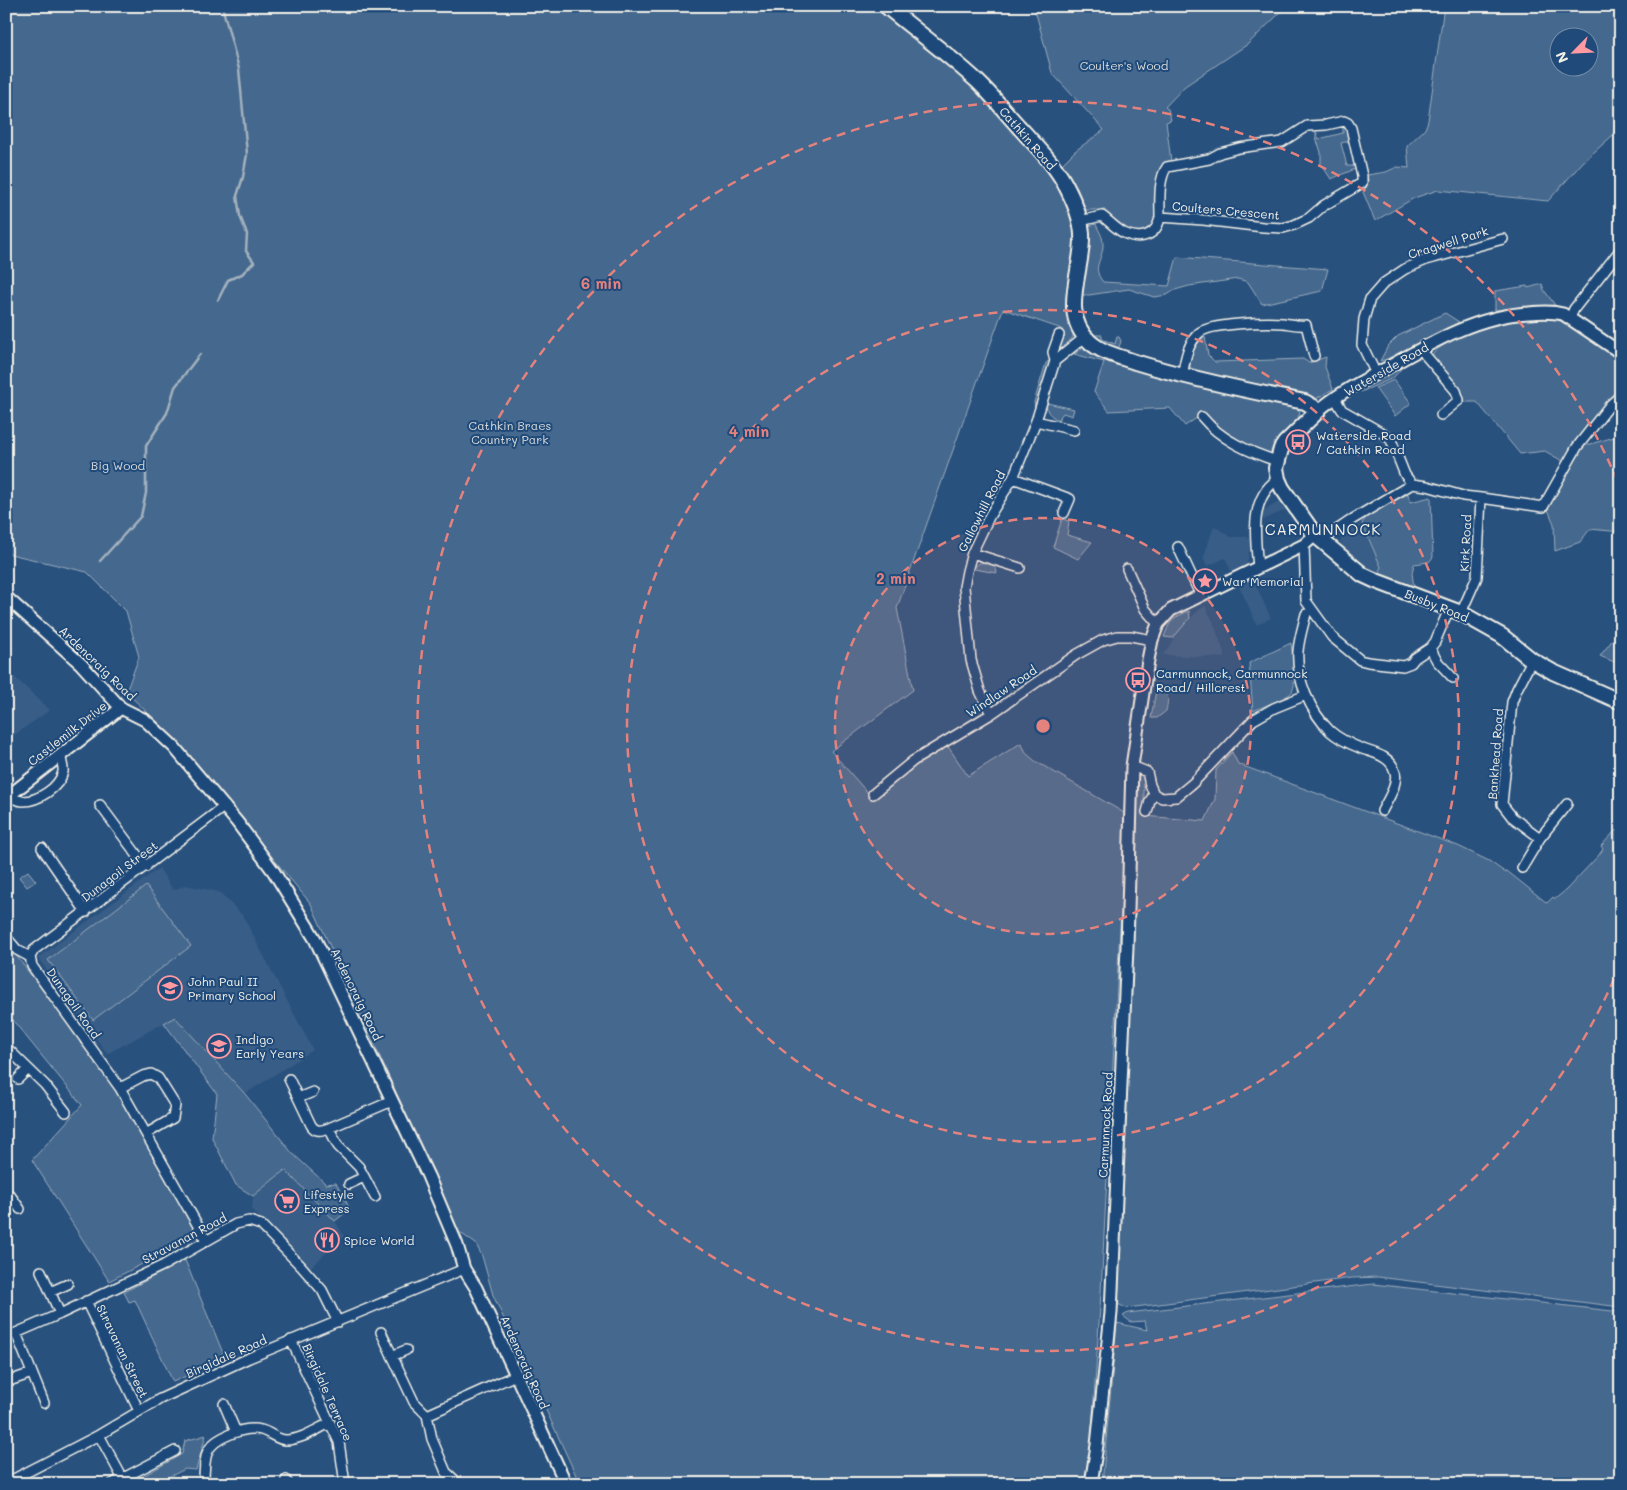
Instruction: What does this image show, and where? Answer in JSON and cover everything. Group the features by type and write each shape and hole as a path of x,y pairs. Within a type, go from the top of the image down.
{"main road":[{"name":"Cathkin Road","path":"886,6 977,81 1054,166 1066,184 1080,221 1082,244 1073,300 1078,325 1085,336"},
{"path":"1085,336 1097,347 1119,356 1182,376 1231,388 1305,402 1318,411"},
{"name":"Waterside Road","path":"1277,461 1280,449 1318,411"},
{"path":"1277,461 1278,480"},
{"name":"Busby Road","path":"1278,480 1319,537 1363,575 1455,611 1502,636 1532,660 1553,672 1621,702"}],"street":[{"name":"Coulters Crescent","path":"1080,221 1102,216 1126,234 1136,236 1151,234 1155,231 1160,218 1162,179 1163,172 1167,167 1209,159 1220,153 1239,148 1282,142 1307,126 1326,125 1344,121 1351,128 1362,183 1323,206 1309,218 1294,225 1274,228 1202,220 1160,218"},
{"name":"Cragwell Park","path":"1376,374 1362,345 1364,319 1370,299 1384,283 1405,268 1426,260 1503,239"},
{"path":"1570,318 1574,309 1621,249"},
{"name":"Waterside Road","path":"1318,411 1335,398 1420,349 1476,322 1504,315 1553,311 1563,314 1621,354"},
{"path":"1182,376 1188,348 1200,332 1209,328 1248,323 1306,326 1314,356"},
{"name":"Gallowhill Road","path":"992,714 980,691 971,660 964,587 972,553 990,515 1013,478 1036,421 1055,362 1054,352 1059,335"},
{"path":"1055,362 1085,336"},
{"path":"1420,349 1459,397 1459,400 1441,415"},
{"path":"1481,498 1543,507 1577,447 1610,405 1621,395"},
{"path":"1127,569 1145,610 1158,624 1171,610 1200,594 1304,545 1412,484 1405,475 1391,440 1342,410 1335,398"},
{"path":"1202,417 1210,427 1236,445 1277,461"},
{"path":"1036,421 1074,430"},
{"path":"1013,478 1070,499 1064,513"},
{"path":"1258,567 1255,532 1257,512 1263,494 1271,484 1278,480"},
{"name":"Kirk Road","path":"1412,484 1463,496 1481,498 1477,577 1455,611 1444,623 1430,648"},
{"path":"1304,545 1306,601 1332,637 1360,660 1403,666 1411,663 1430,648 1437,661 1453,678"},
{"path":"1178,547 1200,594"},
{"path":"972,553 1020,568"},
{"name":"Ardencraig Road","path":"6,597 81,664 121,708 145,720 174,747 225,806 274,872 315,939 392,1101 457,1245 464,1269 476,1288 566,1484"},
{"path":"1306,614 1305,634 1298,652 1300,675 1306,695 1321,721 1332,732 1360,748 1382,755 1394,767 1395,783 1387,808"},
{"name":"Carmunnock Road","path":"1091,1484 1098,1445 1111,1313 1127,957 1132,766 1148,660 1158,624"},
{"name":"Windlaw Road","path":"873,794 913,761 992,714 1076,655 1103,640 1118,636 1130,636 1152,640"},
{"name":"Bankhead Road","path":"1532,660 1512,702 1502,804 1512,817 1540,838"},
{"path":"1132,766 1147,772 1154,794 1162,798 1176,797 1184,792 1253,720 1274,708 1306,695"},
{"name":"Castlemilk Drive","path":"7,798 121,708"},
{"path":"7,798 22,801 34,800 46,793 57,783 63,772 61,757"},
{"path":"1147,812 1154,794"},
{"path":"1522,868 1540,838 1567,804"},
{"path":"100,805 146,866"},
{"name":"Dunagoil Street","path":"30,957 34,950 225,806"},
{"path":"42,848 86,912"},
{"name":"Dunagoil Road","path":"6,937 16,950 30,957 32,966 120,1088 206,1240"},
{"path":"6,1047 45,1085 66,1112"},
{"path":"18,1079 28,1069"},
{"path":"120,1088 143,1076 155,1075 175,1105 173,1118 146,1134"},
{"path":"290,1079 313,1129 319,1131 392,1101"},
{"path":"298,1098 313,1092"},
{"path":"329,1128 338,1146 359,1167 375,1197"},
{"path":"349,1184 364,1177"},
{"path":"6,1208 15,1202"},
{"name":"Stravanan Road","path":"6,1336 60,1314 164,1265 236,1224 249,1221 261,1225 301,1266 322,1290 338,1322"},
{"name":"Birgidale Road","path":"6,1483 22,1480 139,1411 196,1382 464,1269"},
{"path":"41,1271 60,1314"},
{"path":"50,1292 68,1284"},
{"name":"Stravanan Street","path":"86,1301 139,1411"},
{"path":"381,1332 414,1402 427,1415 432,1439 446,1472 459,1484"},
{"path":"16,1333 44,1403"},
{"name":"Birgidale Terrace","path":"292,1340 340,1448 345,1484"},
{"path":"392,1356 406,1350"},
{"path":"6,1382 32,1373"},
{"path":"427,1415 516,1375"},
{"path":"224,1404 236,1432"},
{"path":"204,1484 206,1454 210,1446 236,1432 245,1429 263,1430 287,1440 330,1423"},
{"path":"99,1435 123,1479"},
{"path":"112,1484 175,1451"}],"shaded area":[{"path":"1284,497 1292,507 1263,520 1261,515 1263,511"},
{"path":"1362,523 1381,567 1378,573 1364,566 1345,551 1340,542 1342,537"},
{"path":"1214,526 1231,537 1248,537 1250,544 1247,566 1232,573 1225,558 1208,566 1203,559"},
{"path":"1252,577 1271,618 1257,625 1238,584"},
{"path":"1205,606 1213,621 1226,658 1163,655 1181,628"},
{"path":"6,669 50,710 6,741"},
{"name":"John Paul II Primary School","path":"159,868 173,890 186,885 219,892 243,916 313,1050 245,1094 175,1017 107,1054 38,958"},
{"path":"285,1169 335,1221 344,1236 309,1269 252,1210 253,1196"}],"green space":[{"name":"Cathkin Braes Country Park","path":"6,6 877,6 959,75 1002,115 1046,167 1069,203 1077,239 1073,337 1059,352 1062,329 1003,309 897,608 913,690 831,751 873,799 900,777 947,745 968,776 1021,743 1027,754 1035,761 1126,814 1101,1292 1091,1445 1086,1484 580,1484 493,1295 482,1256 476,1244 459,1232 311,904 170,734 126,692 139,657 126,611 87,572 6,553"},
{"name":"Coulter's Wood","path":"1034,6 1287,6 1248,44 1185,86 1165,107 1168,109 1171,120 1166,122 1171,161 1163,163 1159,171 1155,222 1146,231 1137,232 1121,225 1105,213 1105,210 1085,210 1077,188 1073,189 1061,165 1075,151 1104,130 1052,73"},
{"path":"1444,6 1621,6 1621,116 1612,136 1583,162 1548,201 1438,190 1414,198 1375,221 1363,192 1368,184 1367,175 1386,172 1397,167 1409,168 1407,146 1425,129 1428,121"},
{"path":"1343,124 1346,127 1349,141 1341,143 1347,166 1354,166 1355,169 1331,179 1321,164 1321,152 1316,132 1319,139 1343,133"},
{"path":"1096,224 1103,240 1098,272 1103,282 1169,286 1177,257 1328,269 1322,291 1262,304 1248,282 1238,279 1189,286 1175,290 1167,295 1154,297 1129,289 1079,295 1088,229 1089,226"},
{"path":"1542,284 1555,305 1495,310 1495,291 1527,286 1528,288"},
{"path":"1445,313 1459,322 1380,361 1388,346 1398,336"},
{"path":"1552,318 1571,325 1621,361 1621,391 1597,415 1564,462 1545,451 1520,454 1477,402 1464,402 1463,394 1431,357 1435,351 1453,340 1489,325 1512,319"},
{"path":"1084,323 1095,335 1102,335 1102,339 1115,344 1117,337 1119,337 1121,341 1119,347 1115,349 1110,348 1098,341 1084,328"},
{"path":"1205,337 1208,355 1215,362 1303,359 1309,363 1326,357 1325,367 1333,389 1317,398 1311,399 1194,374 1191,370 1190,360 1194,349"},
{"path":"1082,349 1294,405 1300,412 1298,419 1276,441 1269,455 1249,448 1198,417 1185,426 1170,408 1109,411 1094,392 1104,362 1074,354"},
{"path":"1050,360 1035,408 1034,402 1046,363"},
{"path":"1407,362 1393,378 1360,391 1392,369"},
{"path":"1394,380 1411,403 1395,416 1375,388"},
{"path":"1047,403 1074,409 1072,416 1063,413 1058,420 1048,411"},
{"path":"1621,435 1621,532 1590,529 1580,542 1555,551 1554,524 1547,507 1584,446"},
{"path":"1408,494 1410,502 1431,497 1433,557 1429,562 1414,564 1412,573 1414,588 1378,573 1381,567 1362,523 1369,514"},
{"path":"1062,519 1069,521 1067,535 1092,542 1078,559 1053,547"},
{"path":"986,562 995,567 997,573 974,569 979,564"},
{"path":"1189,611 1190,618 1173,638 1164,637 1172,620"},
{"path":"1621,629 1621,665 1600,656"},
{"path":"1291,643 1295,678 1293,690 1278,701 1253,711 1249,663"},
{"path":"1157,685 1166,693 1168,699 1167,706 1166,711 1157,718 1151,718"},
{"path":"1232,752 1238,764 1458,846 1489,861 1506,873 1507,871 1547,903 1553,897 1555,899 1566,890 1599,855 1603,849 1601,846 1616,830 1621,834 1621,1307 1378,1277 1352,1278 1126,1308 1118,1304 1137,777 1142,775 1144,777 1144,816 1205,821 1215,799 1216,770"},
{"path":"28,871 36,881 27,887 19,877"},
{"path":"146,886 191,946 93,1020 48,960"},
{"path":"6,942 115,1086 199,1235 109,1281 32,1160 82,1105 6,1012"},
{"path":"175,1017 245,1094 292,1153 326,1184 336,1183 350,1209 335,1221 285,1170 253,1196 236,1185 212,1138 217,1094 164,1023"},
{"path":"185,1260 225,1358 173,1382 135,1300 129,1302 124,1292"},
{"path":"1373,1284 1621,1312 1621,1484 1102,1484 1117,1323 1147,1330 1145,1321 1131,1322 1123,1316 1128,1313"},
{"path":"206,1435 196,1470 185,1469 155,1484 129,1484 182,1454 185,1441"}],"waterway":[{"path":"218,300 228,280 242,274 254,262 246,251 247,234 240,216 237,196 247,154 239,69 222,6"},
{"path":"100,561 141,516 146,493 146,446 167,413 175,387 200,354"}],"place":[{"name":"Waterside Road / Cathkin Road","path":"1298,442"},
{"name":"War Memorial","path":"1205,581"},
{"name":"Carmunnock, Carmunnock Road/ Hillcrest","path":"1138,680"},
{"name":"John Paul II Primary School","path":"170,988"},
{"name":"Indigo Early Years","path":"219,1046"},
{"name":"Lifestyle Express","path":"287,1201"},
{"name":"Spice World","path":"327,1240"}],"district":[{"name":"CARMUNNOCK","path":"1323,529"}],"park label":[{"name":"Big Wood","path":"118,465"}]}
